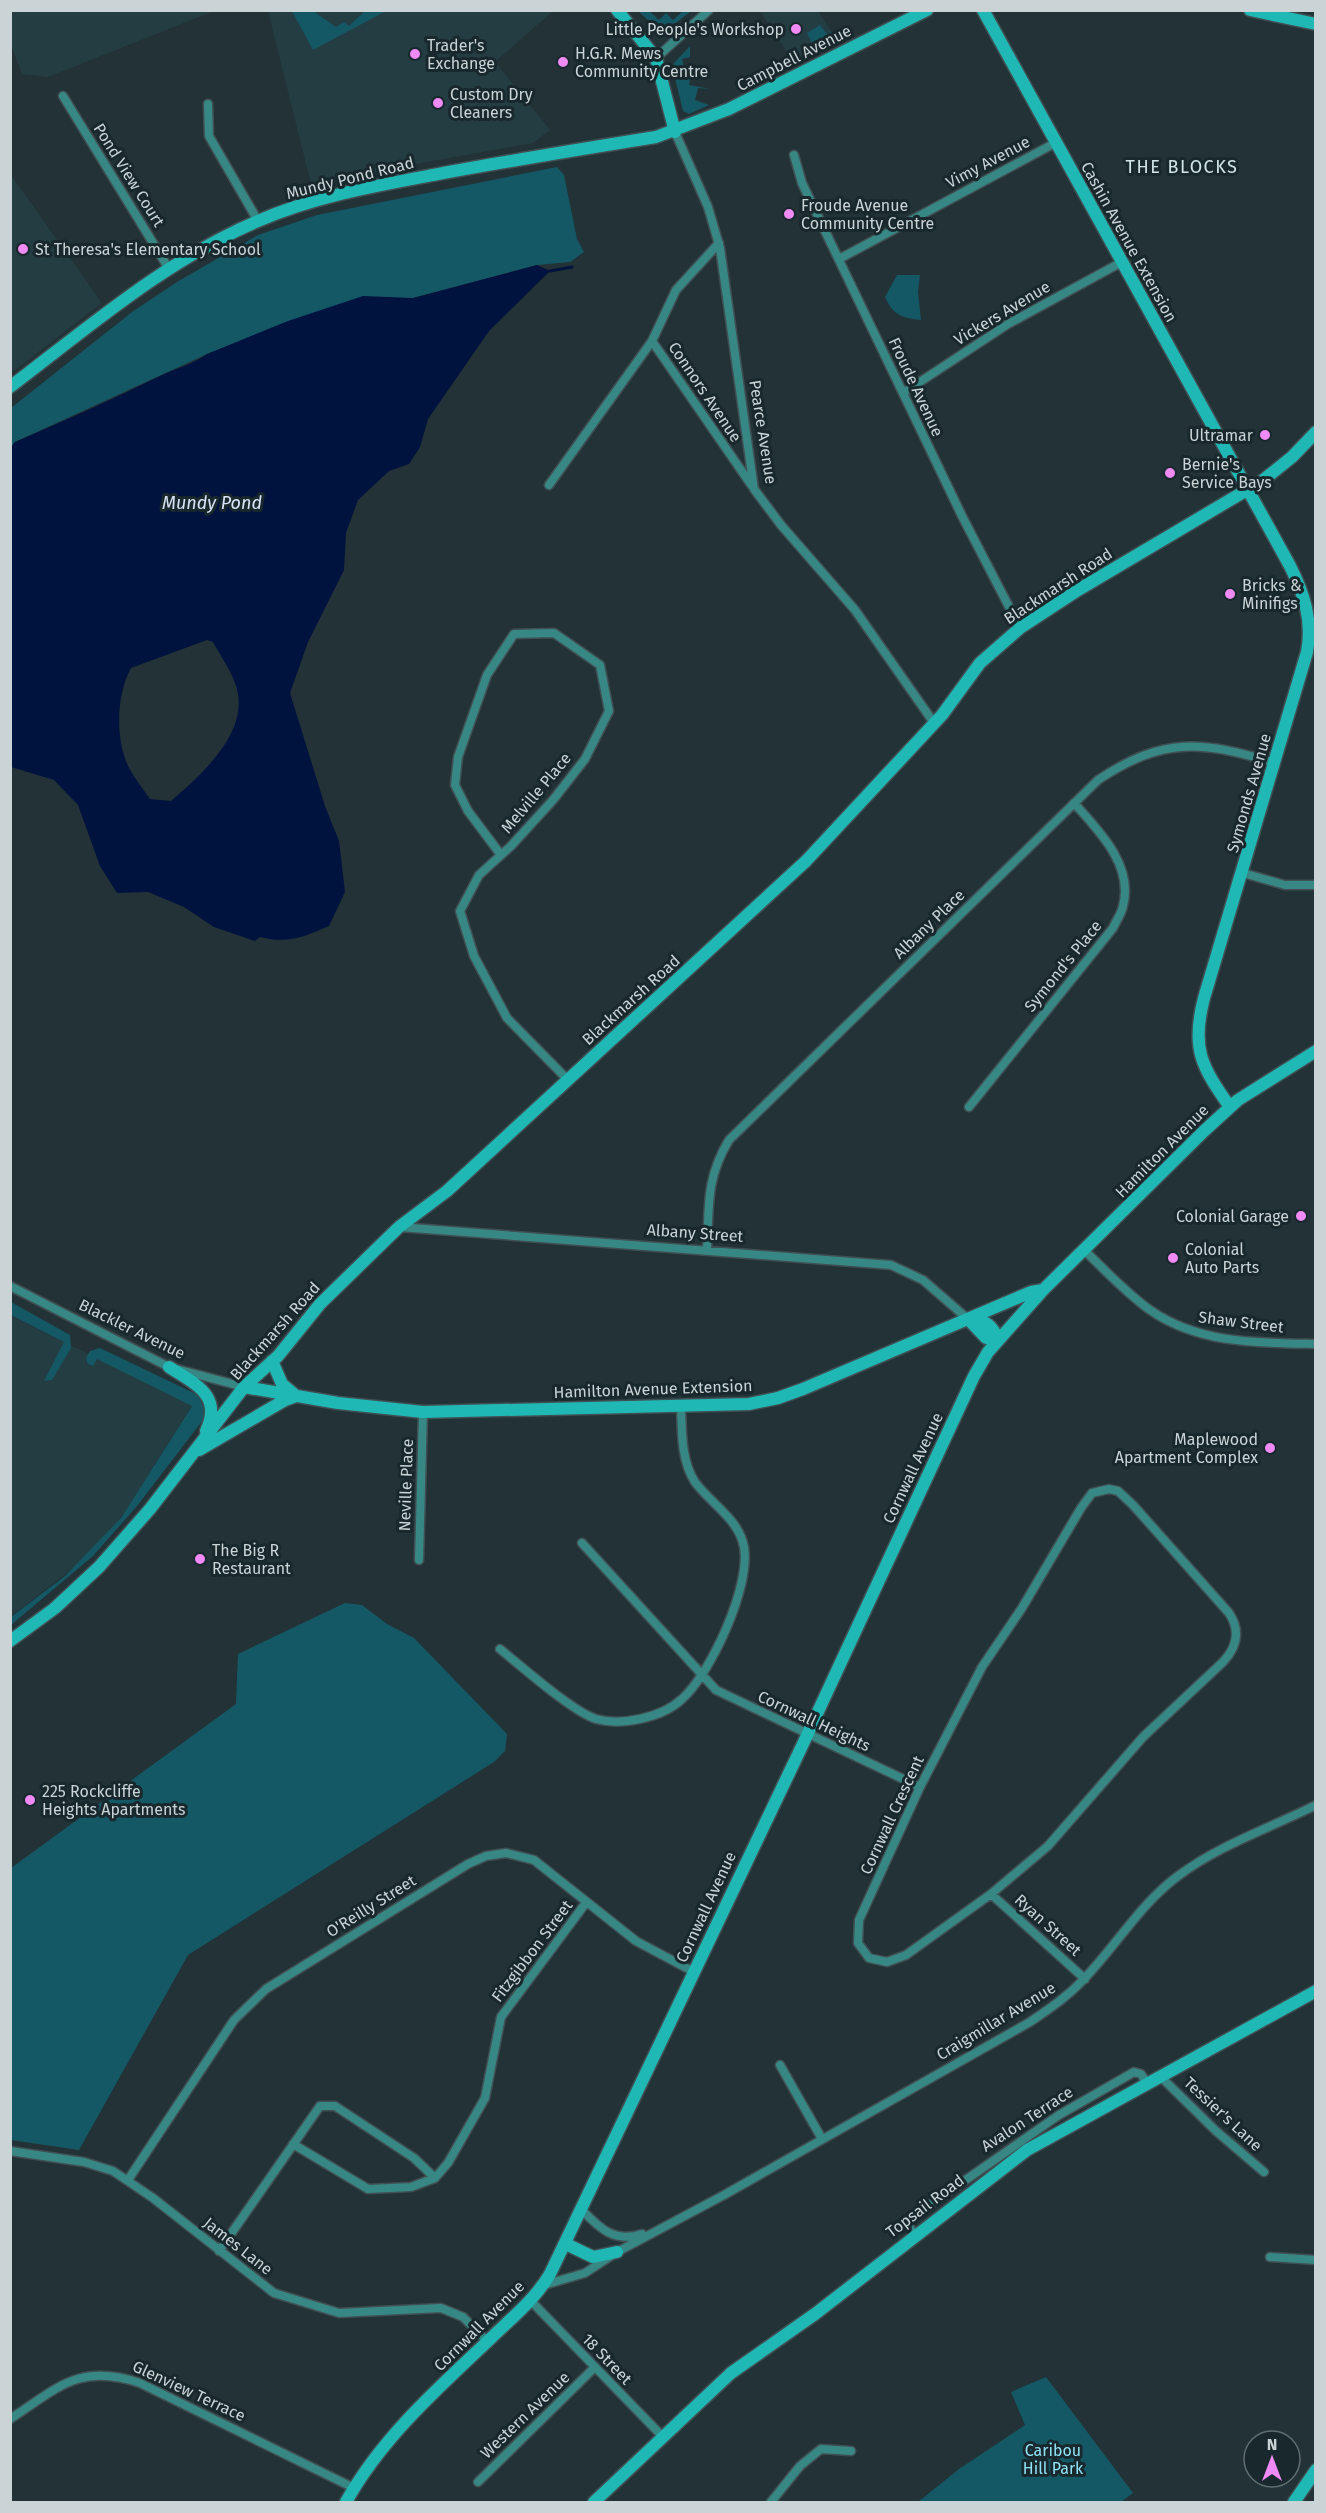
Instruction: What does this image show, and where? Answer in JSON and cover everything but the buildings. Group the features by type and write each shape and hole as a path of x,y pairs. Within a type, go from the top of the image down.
{"street":[{"path":"617,10 656,58 675,132"},
{"path":"656,58 709,10"},
{"name":"Campbell Avenue","path":"675,132 729,109 927,10"},
{"name":"Cashin Avenue Extension","path":"983,10 1120,263 1247,490"},
{"path":"1250,10 1316,24"},
{"name":"Pond View Court","path":"63,96 169,269"},
{"path":"208,104 208,136 258,221"},
{"name":"Mundy Pond Road","path":"10,387 169,269 219,239 258,221 302,205 373,187 675,132"},
{"name":"Pearce Avenue","path":"675,132 708,207 719,243 754,489 781,525 855,610 934,723"},
{"name":"Vimy Avenue","path":"839,259 1055,143"},
{"name":"Froude Avenue","path":"794,155 802,183 1020,628"},
{"name":"Connors Avenue","path":"549,485 652,342 676,290 719,243"},
{"name":"Vickers Avenue","path":"903,393 1008,324 1120,263"},
{"name":"Connors Avenue","path":"652,342 754,489"},
{"name":"Blackmarsh Road","path":"10,1641 55,1608 99,1567 197,1451 244,1387 272,1361 320,1304 399,1227 447,1191 806,861 934,723 980,663 1020,628 1078,590 1247,490 1292,457 1316,432"},
{"name":"Symonds Avenue","path":"1230,1107 1202,1062 1197,1031 1204,998 1311,653 1310,627 1302,591 1247,490"},
{"name":"Melville Place","path":"501,855 468,811 455,785 458,757 487,675 514,634 554,633 600,665 609,711 585,759 553,800 501,855 479,875 460,911 474,956 507,1018 568,1080"},
{"name":"Albany Place","path":"707,1250 710,1188 715,1162 729,1140 1098,780 1135,758 1174,747 1196,744 1217,747 1275,763"},
{"name":"Symond's Place","path":"969,1107 1113,928 1123,906 1125,886 1108,840 1074,803"},
{"path":"1243,873 1286,885 1316,885"},
{"name":"Hamilton Avenue","path":"1043,1290 1230,1107 1316,1051"},
{"name":"Albany Street","path":"399,1227 891,1265 923,1280 986,1338 998,1339"},
{"name":"Shaw Street","path":"1084,1250 1148,1309 1187,1330 1215,1338 1316,1344"},
{"name":"Blackler Avenue","path":"10,1286 169,1367 244,1387"},
{"name":"Hamilton Avenue Extension","path":"244,1387 423,1412 749,1404 778,1398 969,1320 1031,1292 1043,1290"},
{"name":"Cornwall Avenue","path":"346,2502 402,2425 543,2285 566,2244 640,2081 807,1734 974,1376 998,1339 1043,1290"},
{"path":"272,1361 282,1384 288,1391 298,1396"},
{"path":"169,1367 203,1389 211,1401 210,1422 197,1451"},
{"path":"197,1451 285,1400 298,1396"},
{"path":"500,1649 585,1714 606,1721 641,1718 667,1709 680,1701 701,1676 740,1596 745,1556 739,1531 696,1484 688,1468 682,1437 681,1407"},
{"name":"Neville Place","path":"419,1560 423,1412"},
{"name":"Cornwall Crescent","path":"1100,1490 1118,1491 1229,1613 1237,1629 1236,1643 1223,1662 1143,1737 1048,1846 991,1894 900,1958 880,1962 869,1958 860,1949 857,1938 859,1920 920,1787 982,1667 1022,1608 1088,1498 1100,1490"},
{"name":"Cornwall Heights","path":"582,1543 716,1690 920,1787"},
{"name":"Craigmillar Avenue","path":"543,2285 585,2273 617,2252 1030,2022 1064,1999 1085,1979 1151,1899 1178,1876 1215,1852 1316,1805"},
{"name":"O'Reilly Street","path":"128,2180 245,2007 266,1989 468,1864 496,1854 525,1856 542,1865 585,1904 636,1941 694,1972"},
{"name":"Ryan Street","path":"991,1894 1085,1979"},
{"name":"Fitzgibbon Street","path":"435,2178 448,2163 485,2098 501,2017 585,1904"},
{"name":"Topsail Road","path":"594,2502 731,2373 815,2314 915,2234 1027,2150 1162,2078 1316,1991"},
{"path":"780,2064 822,2139"},
{"name":"Avalon Terrace","path":"915,2234 907,2225 908,2220 1059,2115 1134,2072 1141,2074 1148,2085"},
{"name":"Tessier's Lane","path":"1162,2078 1216,2132 1264,2172"},
{"path":"219,2251 317,2108 332,2105 414,2158 435,2178 411,2187 368,2189 293,2144"},
{"name":"James Lane","path":"10,2151 94,2164 128,2180 274,2293 285,2295 306,2305 339,2313 356,2314 441,2308 463,2317 487,2341"},
{"name":"Craigmillar Avenue","path":"582,2210 596,2225 614,2237 633,2237 662,2227"},
{"path":"566,2244 593,2257 617,2252"},
{"path":"1270,2257 1316,2260"},
{"name":"18 Street","path":"530,2300 663,2437"},
{"name":"Western Avenue","path":"478,2482 594,2368"},
{"name":"Glenview Terrace","path":"10,2419 72,2379 96,2374 117,2375 140,2383 354,2488"},
{"path":"771,2502 800,2466 821,2449 851,2451"},
{"path":"1294,2502 1316,2470"}],"shaded area":[{"path":"11,10 214,11 48,77 22,74 11,45"},
{"path":"268,11 553,11 495,62 550,130 533,143 399,167 312,188"},
{"path":"760,11 818,11 838,41 794,63"},
{"path":"11,175 102,303 10,373"},
{"path":"10,1315 192,1405 121,1518 82,1561 10,1617"}],"green space":[{"path":"292,11 313,11 336,27 344,22 349,26 365,11 386,11 313,50"},
{"path":"638,11 649,11 659,20 666,13 673,20 683,11 691,11 667,30 658,29"},
{"path":"820,25 827,34 832,32 838,41 816,51 807,33"},
{"path":"690,46 690,57 682,59 684,67 689,66 684,70 690,79 689,85 710,89 698,88 695,100 709,105 689,114 683,111 673,70 674,63"},
{"path":"557,167 564,175 577,239 584,252 570,262 537,265 413,298 358,298 207,354 15,442 11,447 11,408 132,312 177,282 258,235 317,215"},
{"path":"897,275 920,275 918,292 921,320 908,318 895,312 888,303 885,297"},
{"path":"11,1302 70,1335 71,1348 52,1380 44,1381 64,1342 11,1315"},
{"path":"100,1348 198,1395 204,1408 203,1420 137,1506 93,1556 11,1625 11,1617 65,1576 121,1518 192,1406 97,1359 93,1366 88,1364 86,1358 90,1351"},
{"path":"345,1603 362,1605 387,1624 414,1638 507,1734 505,1751 494,1762 188,1955 79,2150 11,2140 11,1868 236,1704 238,1654"},
{"name":"Caribou Hill Park","path":"1046,2377 1133,2493 1121,2502 918,2502 959,2469 1025,2425 1011,2392"}],"water":[{"name":"Mundy Pond","path":"537,265 550,271 489,331 428,419 420,447 409,464 389,471 358,500 346,533 344,570 308,642 290,693 325,806 339,841 345,892 329,926 296,938 279,940 260,937 255,941 214,927 184,907 148,892 117,893 100,866 78,805 54,780 11,767 11,447 15,442 207,354 288,321 363,296 413,298","holes":["207,640 213,642 233,678 239,700 237,717 231,734 210,764 171,801 150,799 129,768 121,744 120,704 126,679 131,668"]}],"waterway":[{"path":"550,271 572,267"}],"place":[{"name":"Little People's Workshop","path":"796,29"},
{"name":"Trader's Exchange","path":"415,54"},
{"name":"H.G.R. Mews Community Centre","path":"563,62"},
{"name":"Custom Dry Cleaners","path":"438,103"},
{"name":"Froude Avenue Community Centre","path":"789,214"},
{"name":"St Theresa's Elementary School","path":"23,249"},
{"name":"Ultramar","path":"1265,435"},
{"name":"Bernie's Service Bays","path":"1170,473"},
{"name":"Bricks & Minifigs","path":"1230,594"},
{"name":"Colonial Garage","path":"1301,1216"},
{"name":"Colonial Auto Parts","path":"1173,1258"},
{"name":"Maplewood Apartment Complex","path":"1270,1448"},
{"name":"The Big R Restaurant","path":"200,1559"},
{"name":"225 Rockcliffe Heights Apartments","path":"30,1800"}],"district":[{"name":"THE BLOCKS","path":"1182,167"}]}
